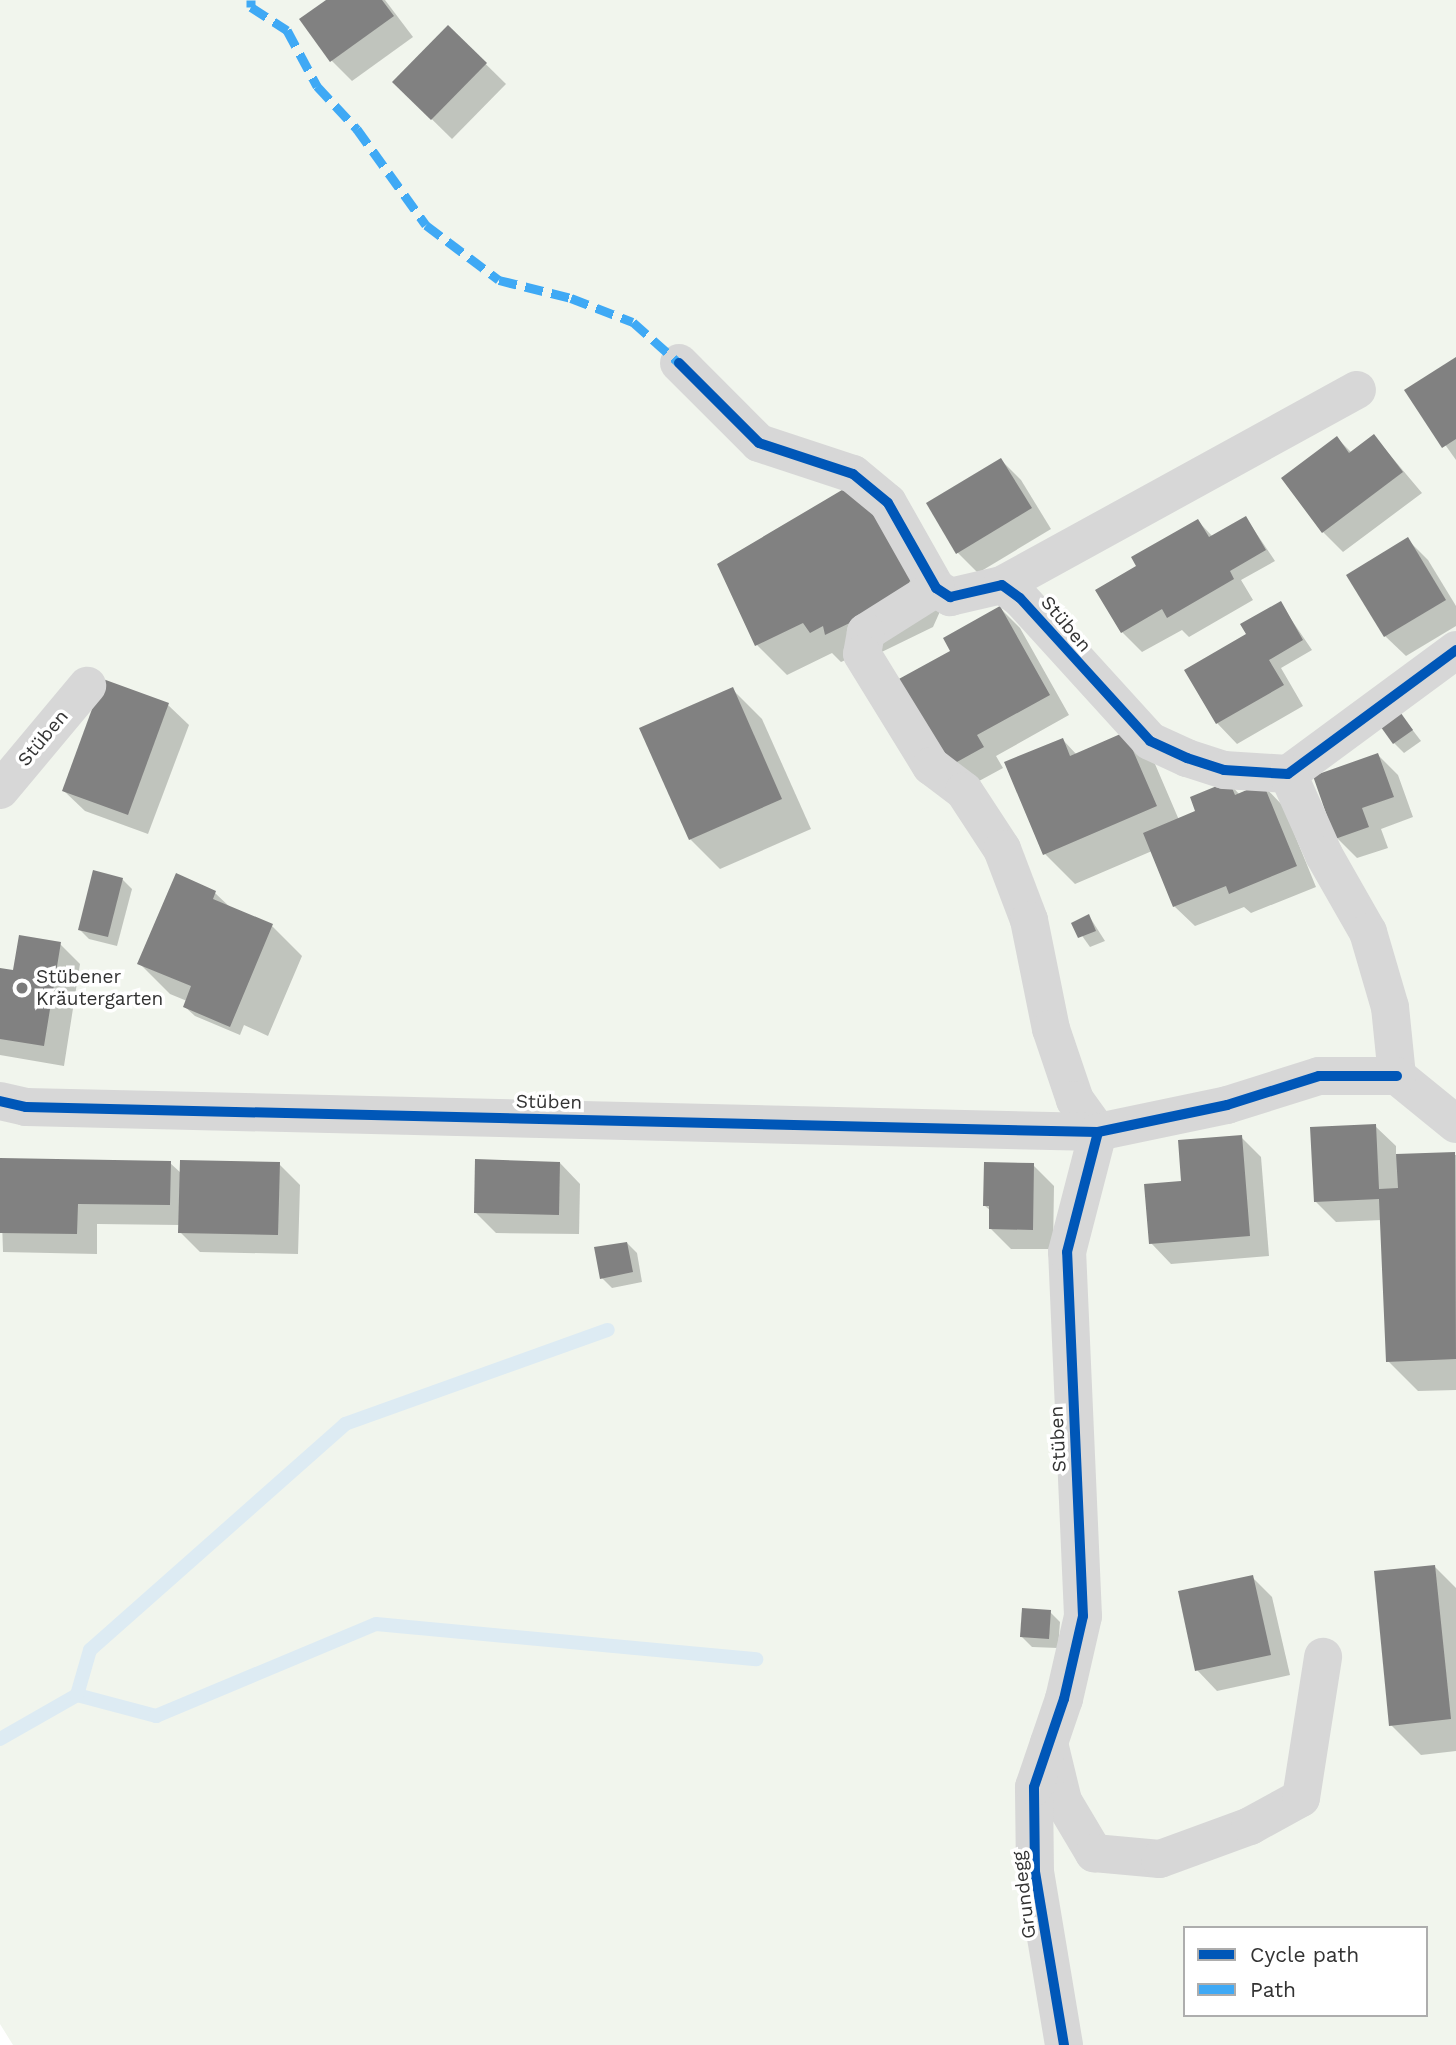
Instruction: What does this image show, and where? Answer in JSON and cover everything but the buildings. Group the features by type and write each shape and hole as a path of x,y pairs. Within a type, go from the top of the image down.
{"street":[{"path":"679,363 759,443 853,474 888,503 936,588 950,597 1002,585 1357,390"},
{"name":"Stüben","path":"1002,585 1041,618 1064,650 1150,741 1224,770 1288,774"},
{"path":"936,588 866,632 862,654 932,766 964,791 1002,849 1029,920 1051,1029 1074,1100 1098,1132"},
{"path":"1456,650 1288,774 1324,855 1368,932 1390,1007 1397,1076 1456,1124"},
{"name":"Stüben","path":"0,790 87,686"},
{"name":"Stüben","path":"0,1101 26,1107 1098,1132 1227,1105 1319,1076 1397,1076"},
{"name":"Stüben","path":"1098,1132 1067,1252 1083,1616 1049,1743 1063,1801 1094,1853 1160,1859 1250,1826 1301,1798 1322,1657"},
{"name":"Grundegg","path":"1049,1743 1034,1787 1035,1872 1064,2045"}],"shaded area":[{"path":"0,0 1456,0 1456,2045 13,2045 0,2024"}],"waterway":[{"path":"0,1739 77,1695 90,1650 345,1424 608,1330"},
{"path":"77,1695 156,1716 376,1624 756,1659"}],"marked path":[{"path":"251,0 251,7 287,30 317,86 357,129 426,225 499,280 571,298 633,322 679,363"}],"cycle path":[{"path":"679,363 759,443 853,474 888,503 936,588 950,597 1002,585 1020,598 1150,741 1187,758 1224,770 1288,774 1456,650"},
{"path":"0,1101 26,1107 1098,1132 1227,1105 1319,1076 1397,1076"},
{"path":"1064,2045 1035,1872 1034,1787 1064,1699 1083,1616 1067,1252 1098,1132"}],"place":[{"name":"Stübener Kräutergarten","path":"22,988"}]}
